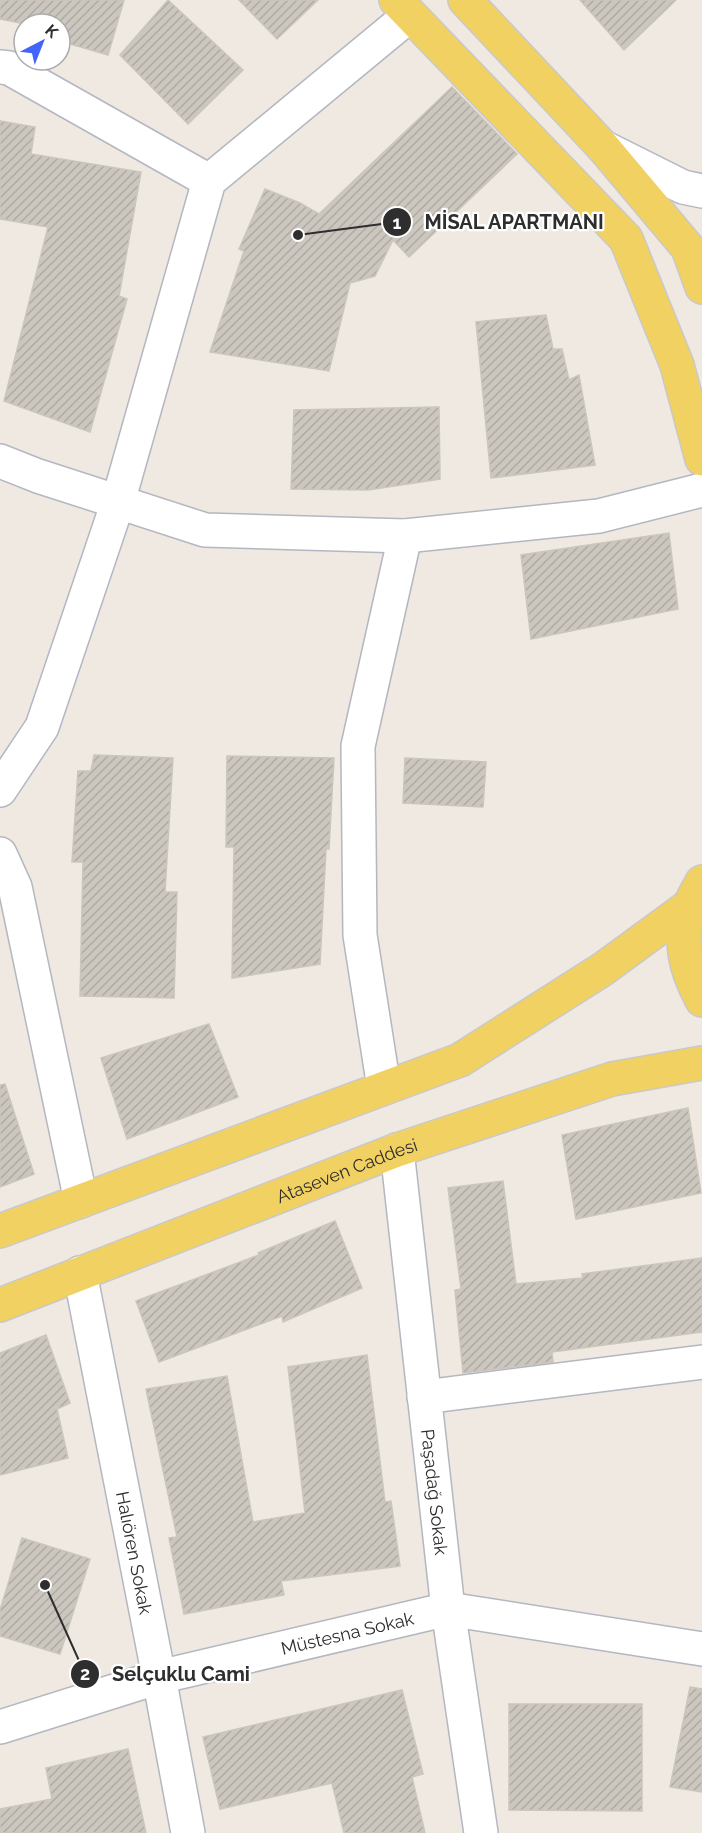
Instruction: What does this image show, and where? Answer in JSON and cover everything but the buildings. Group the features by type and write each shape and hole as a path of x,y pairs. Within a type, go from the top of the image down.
{"main road":[{"path":"465,0 603,147 688,248 702,287"},
{"path":"403,7 626,239 677,365 702,459"},
{"path":"0,1231 460,1060 603,969 696,894"},
{"path":"696,894 684,938 688,970 702,1000"},
{"name":"Ataseven Caddesi","path":"0,1305 397,1150 612,1079 702,1063"}],"street":[{"path":"0,790 42,727 118,502 209,182 403,7"},
{"path":"0,67 9,68 209,182"},
{"path":"603,147 683,187 702,191"},
{"path":"0,461 38,476 205,530 405,536 599,516 702,490"},
{"path":"384,1088 360,935 358,746 405,536"},
{"path":"0,854 15,887 81,1201"},
{"name":"Paşadağ Sokak","path":"397,1150 448,1609 481,1833"},
{"name":"Halıören Sokak","path":"80,1273 188,1833"},
{"path":"424,1397 702,1362"},
{"name":"Müstesna Sokak","path":"0,1727 159,1677 448,1609 702,1650"}],"place":[{"name":"MİSAL APARTMANI","path":"298,235"},
{"name":"Selçuklu Cami","path":"45,1585"}]}
